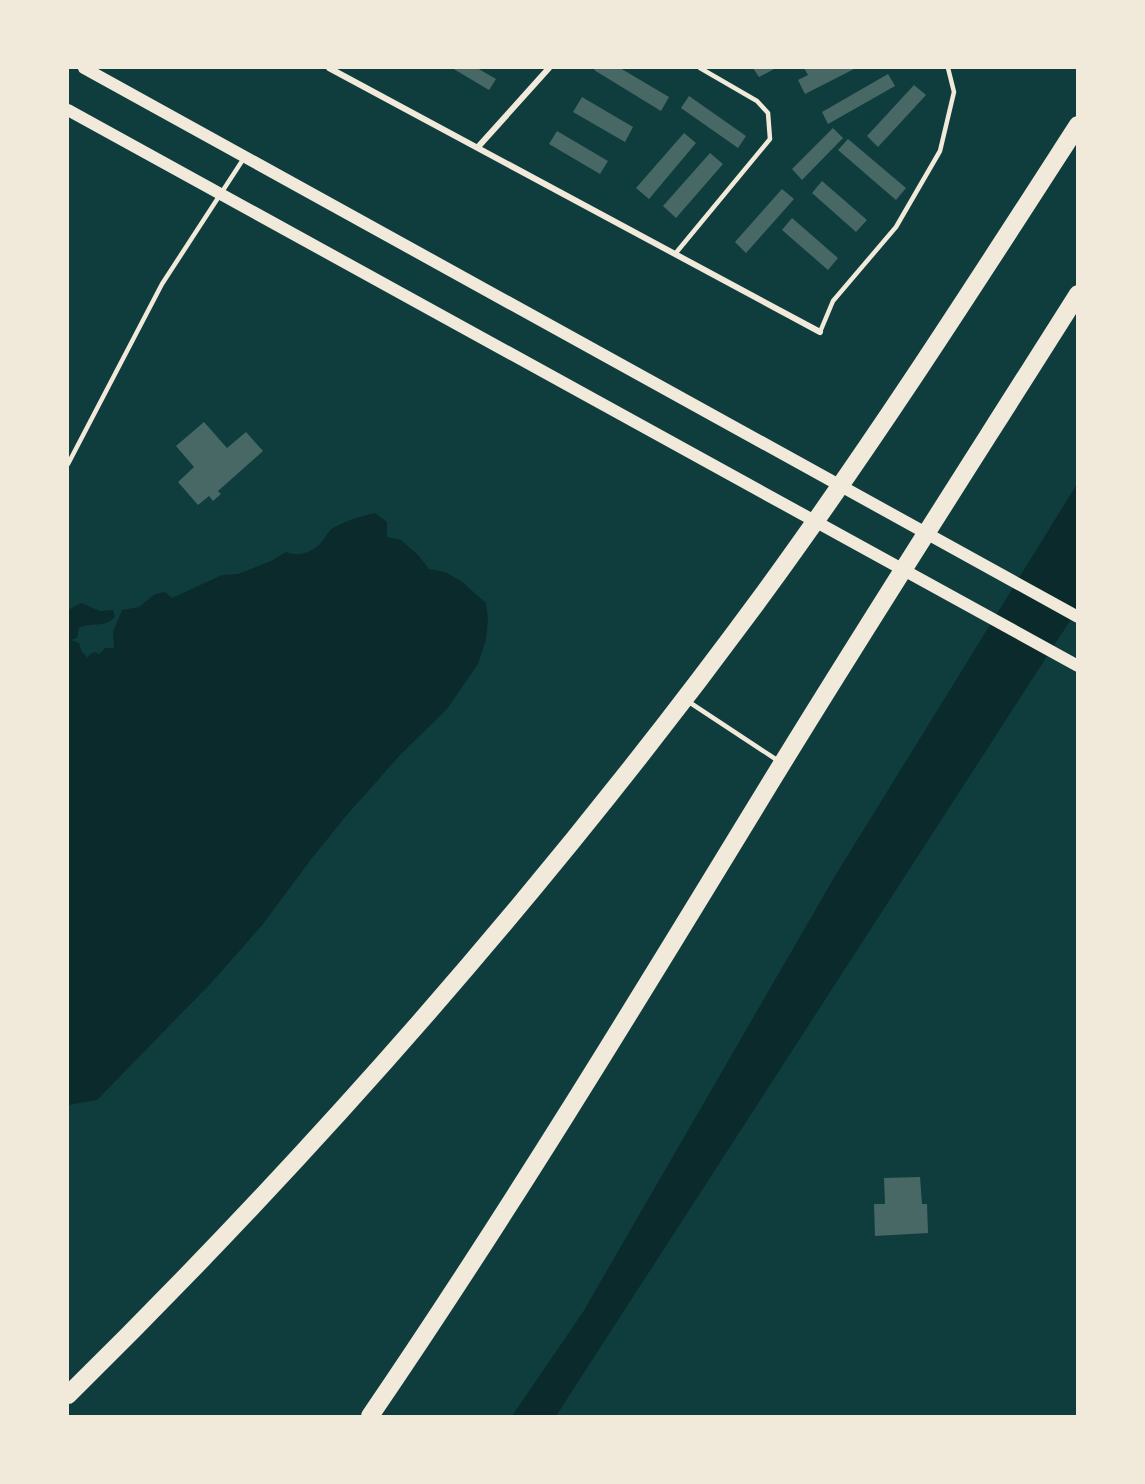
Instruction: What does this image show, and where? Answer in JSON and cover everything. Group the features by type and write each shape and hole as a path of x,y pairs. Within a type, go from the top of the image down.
{"highway":[{"path":"68,1395 211,1250 394,1052 576,835 684,699 782,567 876,434 944,334 1077,125"},
{"path":"370,1416 432,1326 657,971 783,764 1077,294"}],"main road":[{"path":"84,68 1077,617"},
{"path":"68,110 1077,666"}],"street":[{"path":"329,68 820,332"},
{"path":"478,147 549,68"}],"lane":[{"path":"675,254 770,139 768,113 757,101 699,68"},
{"path":"820,332 833,301 896,227 940,151 954,92 948,68"},
{"path":"68,464 162,284 245,156"},
{"path":"684,699 783,764"}],"water":[{"path":"1077,484 1077,610 556,1416 512,1416 583,1312 835,876"},
{"path":"375,513 387,522 387,537 401,540 418,555 429,569 445,572 461,581 486,603 488,619 486,640 478,664 447,709 400,755 346,816 263,924 213,981 97,1100 68,1105 68,610 81,603 100,611 113,610 115,617 111,621 79,628 77,638 71,640 79,643 82,652 88,658 90,654 95,652 99,654 105,648 114,648 113,632 122,610 139,607 155,594 165,592 172,598 222,575 238,574 271,561 286,552 302,554 321,543 333,528"}],"building":[{"path":"452,68 477,68 496,79 489,90"},
{"path":"596,68 620,68 669,97 661,111 594,70"},
{"path":"753,68 776,68 759,77"},
{"path":"804,68 856,68 805,94 798,80 808,75"},
{"path":"888,74 895,86 828,124 822,112"},
{"path":"914,85 926,95 878,147 867,136"},
{"path":"689,96 746,136 738,148 681,108"},
{"path":"582,97 633,127 625,142 573,112"},
{"path":"833,128 843,138 802,180 792,169"},
{"path":"557,131 608,161 600,174 549,144"},
{"path":"684,133 696,143 649,199 636,188"},
{"path":"848,139 906,188 896,200 838,150"},
{"path":"710,153 723,164 676,218 663,206"},
{"path":"822,181 867,220 856,232 812,193"},
{"path":"782,189 794,199 746,253 735,242"},
{"path":"792,218 838,258 828,270 782,230"},
{"path":"204,422 227,448 246,432 263,451 218,491 221,494 213,501 209,496 198,505 178,482 194,467 176,446"},
{"path":"920,1177 922,1204 927,1204 928,1233 875,1236 874,1204 885,1204 884,1178"}]}
